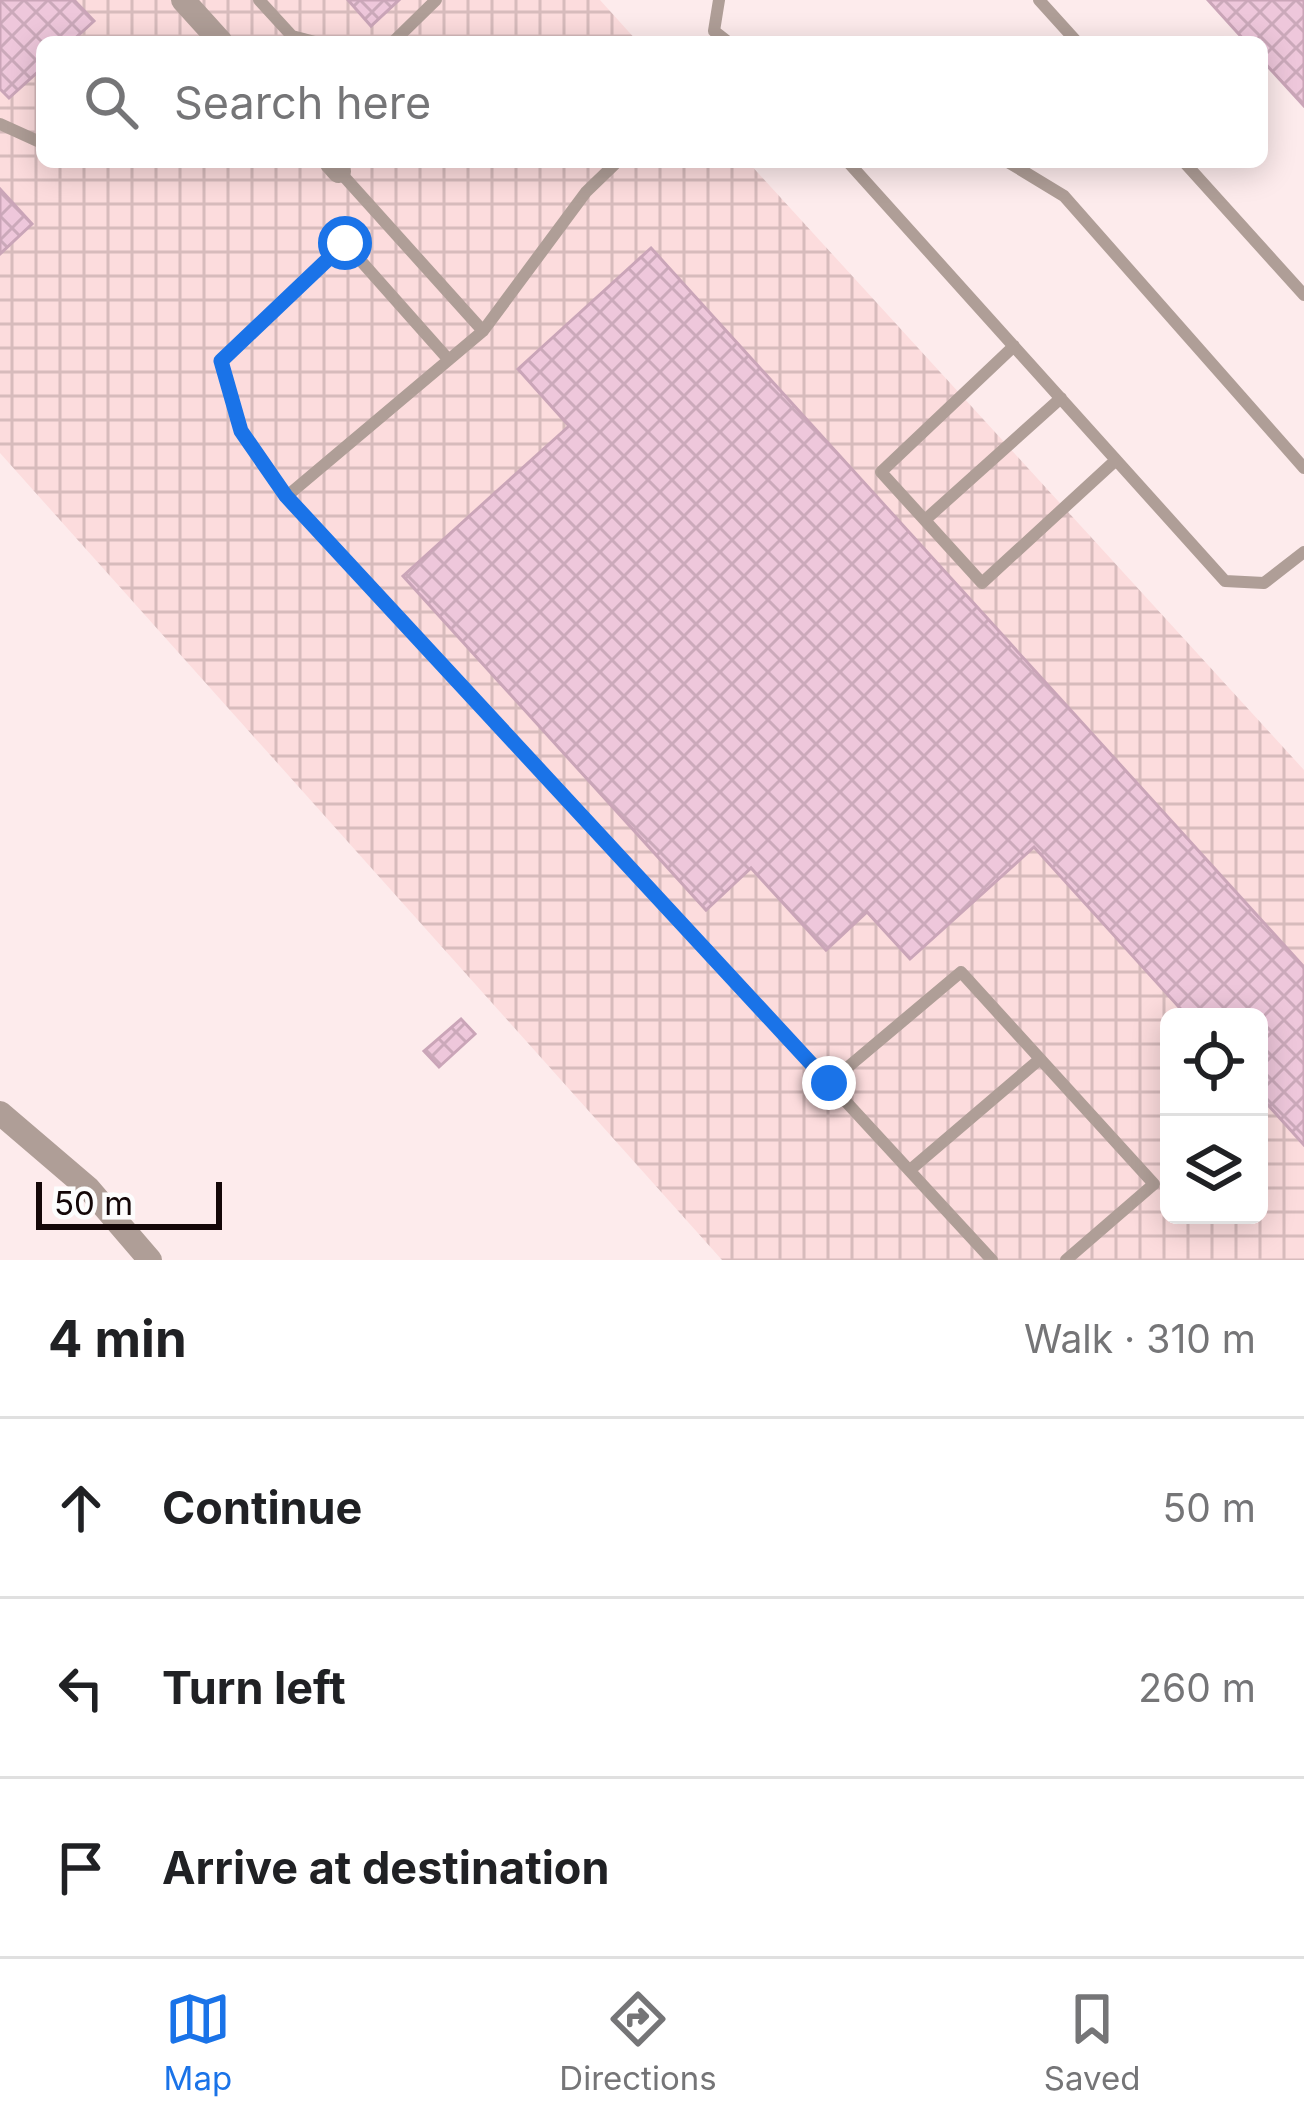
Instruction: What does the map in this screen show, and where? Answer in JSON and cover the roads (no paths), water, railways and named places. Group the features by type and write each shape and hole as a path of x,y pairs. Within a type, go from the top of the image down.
{"street":[{"path":"183,0 216,36"},
{"path":"0,1113 89,1189 151,1260"}],"lane":[{"path":"259,0 287,36"},
{"path":"399,36 436,0"},
{"path":"710,36 719,0"},
{"path":"1039,0 1072,36"},
{"path":"0,124 36,139"},
{"path":"336,168 483,332"},
{"path":"286,496 483,332 586,192 611,168"},
{"path":"853,168 1225,581 1264,583 1304,552"},
{"path":"1018,168 1064,196 1304,468"},
{"path":"1189,168 1304,295"},
{"path":"448,359 345,243 221,361 241,431 286,496 992,1260"},
{"path":"1014,346 881,472 982,583 1116,460"},
{"path":"925,520 1061,398"},
{"path":"829,1083 961,972 1154,1184 1066,1260"},
{"path":"910,1170 1040,1059"}]}
